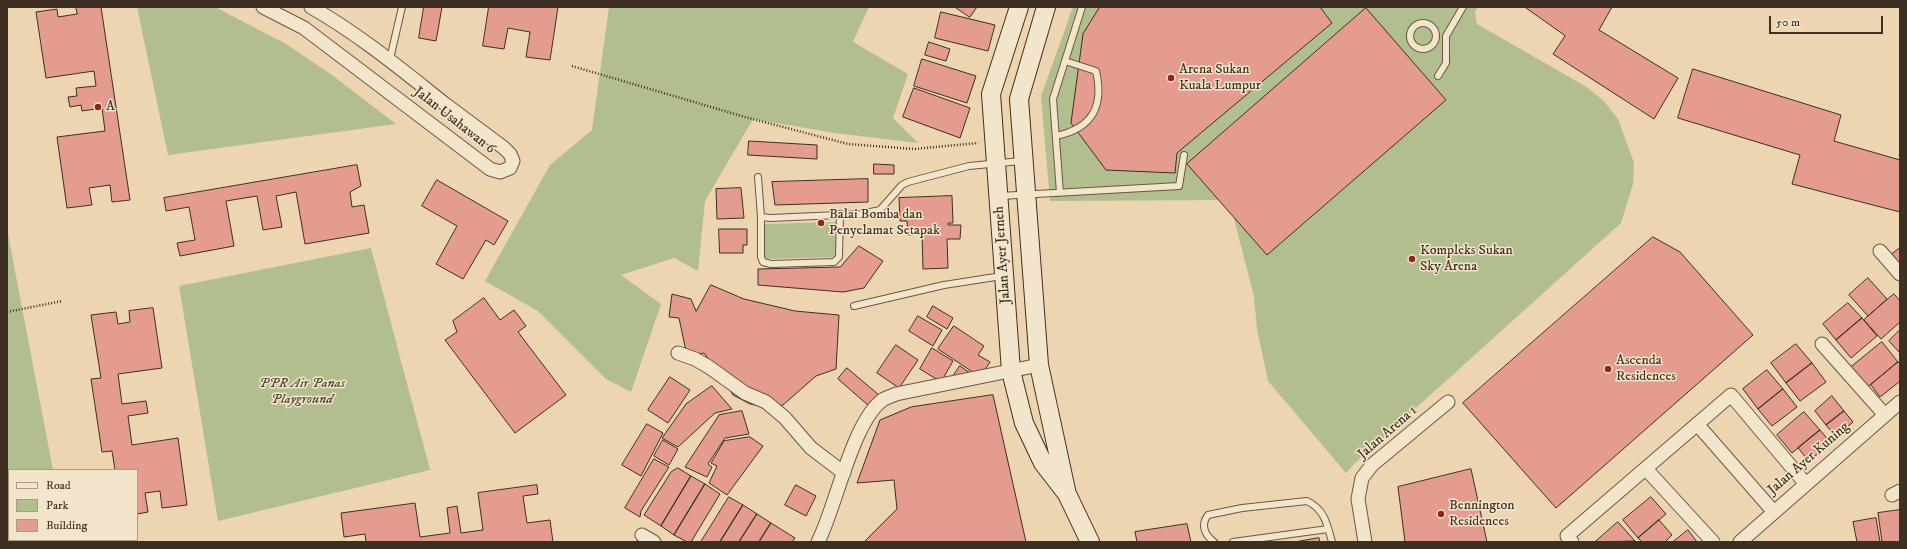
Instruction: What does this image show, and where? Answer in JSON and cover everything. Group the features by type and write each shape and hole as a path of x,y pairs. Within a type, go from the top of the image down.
{"main road":[{"name":"Jalan Ayer Jerneh","path":"1018,7 991,94 1011,371 1024,423 1043,463 1067,494 1090,542"},
{"name":"Jalan Ayer Jerneh","path":"1046,7 1019,99 1025,195 1039,365 1067,494"}],"street":[{"name":"Jalan Usahawan 6","path":"263,7 304,28 490,169 500,172 510,168 513,161 510,154 504,148 390,59 333,20 311,7"},
{"path":"1880,251 1900,274"},
{"path":"1822,344 1885,415"},
{"path":"678,353 700,361 746,393 766,402 785,418 811,448 844,473"},
{"path":"818,542 862,427 873,409 884,399 896,394 1039,365"},
{"path":"1570,539 1646,469 1731,396 1805,484"},
{"name":"Jalan Arena 1","path":"1365,542 1358,498 1362,478 1372,466 1448,402"},
{"name":"Jalan Ayer Kuning","path":"1740,542 1900,402"},
{"path":"1697,424 1774,511"},
{"path":"1646,469 1713,542"},
{"path":"642,535 654,542"}],"lane":[{"path":"390,59 402,7"},
{"path":"1060,193 1053,99 1082,7"},
{"path":"1438,76 1446,63 1446,36 1463,7"},
{"path":"1436,38 1434,30 1424,24 1416,26 1411,32 1410,37 1413,44 1420,49 1429,48 1436,38 1446,36"},
{"path":"1056,136 1071,133 1092,117 1100,88 1096,70 1065,61"},
{"path":"998,196 1179,186 1184,155"},
{"path":"761,217 861,214 880,210 902,185 908,182 969,166 1023,161"},
{"path":"758,177 761,217 761,257 763,262 771,264 834,262 839,257 840,214"},
{"path":"854,306 944,285 1004,275"},
{"path":"1214,542 1208,537 1204,528 1203,520 1208,515 1242,508 1307,501 1316,506 1326,520 1332,542"},
{"path":"1233,542 1328,529"}],"path":[{"path":"572,66 745,117 848,144 914,149 994,142"},
{"path":"7,312 62,301"}],"green space":[{"path":"137,7 217,8 286,44 332,75 396,124 168,155"},
{"path":"609,7 869,7 853,42 908,74 893,118 918,143 835,133 753,119 705,201 698,271 674,258 621,275 661,304 631,392 606,379 538,311 485,281 550,165 592,130"},
{"name":"Kompleks Sukan Sky Arena","path":"1073,7 1478,7 1475,12 1477,24 1585,86 1603,100 1618,119 1634,163 1633,184 1621,223 1356,462 1346,473 1268,381 1257,329 1254,296 1229,200 1050,201 1041,96"},
{"path":"836,222 837,257 765,259 764,224"},
{"path":"7,229 53,469 8,469 8,541 67,542 7,542"},
{"name":"PPR Air Panas Playground","path":"371,248 430,470 218,521 179,286"}],"building":[{"name":"A","path":"76,7 101,7 130,200 112,202 110,185 89,188 92,205 67,208 57,137 105,131 102,108 82,111 81,105 70,107 68,97 77,96 76,88 96,86 94,71 46,78 36,12 57,9 58,17 77,14"},
{"path":"424,7 442,7 436,41 419,38"},
{"path":"489,7 558,7 550,60 526,57 530,32 508,28 504,49 483,46"},
{"path":"955,7 977,7 970,17"},
{"name":"Arena Sukan Kuala Lumpur","path":"1100,7 1320,7 1332,23 1177,153 1175,173 1106,170 1071,123 1083,34"},
{"path":"1525,7 1612,7 1599,30 1678,78 1654,119 1553,54 1565,36"},
{"path":"1366,8 1446,100 1267,255 1187,164"},
{"path":"941,12 995,25 988,51 935,38"},
{"path":"929,42 950,49 946,61 925,55"},
{"path":"922,59 976,76 967,103 914,86"},
{"path":"1693,69 1841,115 1834,141 1900,160 1900,212 1792,184 1800,155 1678,118"},
{"path":"914,88 970,108 960,138 903,117"},
{"path":"749,141 817,145 817,159 748,155"},
{"path":"874,164 894,165 894,174 874,174"},
{"path":"357,165 361,186 350,192 352,207 364,205 369,233 305,244 296,192 276,196 282,227 263,230 257,196 226,201 234,246 180,256 177,243 195,240 189,207 166,211 164,198"},
{"path":"868,179 868,202 775,205 772,182"},
{"path":"437,180 508,221 494,245 486,240 463,279 436,264 457,226 422,206"},
{"path":"741,188 744,218 717,219 716,189"},
{"path":"952,196 953,223 948,223 948,225 961,225 960,239 947,239 948,268 923,269 922,234 908,235 907,221 900,221 899,198"},
{"path":"719,229 747,229 747,245 743,245 743,253 720,253"},
{"name":"Ascenda Residences","path":"1653,237 1680,252 1753,335 1556,508 1463,403"},
{"path":"859,246 883,261 864,288 843,292 758,285 758,269 840,267"},
{"path":"1900,248 1900,264 1892,254"},
{"path":"1868,278 1887,299 1868,316 1849,295"},
{"path":"711,285 744,299 795,311 839,315 836,369 816,376 783,405 770,408 750,404 733,395 704,353 687,356 679,318 669,317 672,294 691,299 696,311"},
{"path":"1894,294 1900,301 1900,322 1881,339 1864,320"},
{"path":"484,298 500,320 514,310 526,326 518,332 566,395 515,433 445,340 457,332 453,321"},
{"path":"1848,303 1862,318 1836,340 1823,324"},
{"path":"933,306 953,318 947,329 927,317"},
{"path":"153,308 162,368 118,374 122,404 146,401 148,413 128,416 132,445 178,438 187,505 162,508 160,491 145,493 148,512 138,514 138,469 115,469 112,451 102,452 91,379 101,378 91,315 116,312 118,324 130,322 129,311"},
{"path":"918,316 942,330 933,346 909,331"},
{"path":"1862,318 1877,336 1851,358 1836,340"},
{"path":"954,326 984,346 978,355 990,362 980,377 938,349"},
{"path":"1900,330 1900,353 1889,341"},
{"path":"1882,342 1898,362 1866,388 1850,368"},
{"path":"1796,344 1812,363 1786,383 1771,363"},
{"path":"896,345 918,360 899,388 877,373"},
{"path":"932,348 953,361 941,382 920,369"},
{"path":"1898,362 1900,364 1900,383 1899,382 1880,397 1871,385"},
{"path":"1812,363 1826,382 1800,401 1786,383"},
{"path":"960,366 970,373 951,379"},
{"path":"847,368 879,395 869,406 838,379"},
{"path":"1767,370 1783,389 1758,409 1743,389"},
{"path":"670,377 690,390 668,423 648,410"},
{"path":"712,386 732,409 715,413 678,447 662,438 686,404"},
{"path":"1783,389 1797,407 1772,426 1758,409"},
{"path":"993,395 1026,542 864,542 897,509 894,480 857,483 880,420 911,407"},
{"path":"1832,396 1844,411 1826,425 1815,411"},
{"path":"742,411 749,434 725,438 708,464 712,467 707,477 685,467 719,415"},
{"path":"1844,411 1853,422 1836,437 1826,425"},
{"path":"1804,412 1820,430 1792,453 1777,435"},
{"path":"647,424 663,433 641,476 622,465"},
{"path":"1820,430 1831,443 1809,461 1798,448"},
{"path":"750,437 763,446 727,495 709,483 717,466 711,463 724,441"},
{"path":"663,440 678,449 669,465 654,456"},
{"path":"654,459 669,467 641,511 640,517 625,508"},
{"path":"678,468 691,476 661,526 644,515 671,472"},
{"name":"Bennington Residences","path":"1471,469 1487,542 1405,542 1398,487"},
{"path":"691,476 705,484 674,535 661,526"},
{"path":"705,484 720,494 691,542 687,542 674,535"},
{"path":"537,485 538,494 523,496 527,523 550,520 553,542 366,542 365,534 344,537 341,513 415,503 420,537 450,533 447,508 457,506 461,533 483,530 478,493"},
{"path":"796,485 816,496 806,516 785,505"},
{"path":"729,497 743,505 720,542 701,542"},
{"path":"1651,497 1666,514 1638,538 1623,520"},
{"path":"743,505 757,514 739,542 720,542"},
{"path":"1900,510 1900,542 1882,542 1878,513"},
{"path":"757,514 771,523 759,542 739,542"},
{"path":"1876,518 1880,542 1857,542 1853,522"},
{"path":"1659,520 1672,535 1665,542 1642,542 1638,538"},
{"path":"1618,522 1635,541 1595,542"},
{"path":"771,523 795,538 792,542 759,542"},
{"path":"1187,524 1191,542 1137,542 1135,532"},
{"path":"1688,530 1697,542 1673,542"},
{"path":"1319,538 1320,542 1295,542"}],"place":[{"name":"Arena Sukan Kuala Lumpur","path":"1171,78"},
{"name":"A","path":"98,107"},
{"name":"Balai Bomba dan Penyelamat Setapak","path":"821,223"},
{"name":"Kompleks Sukan Sky Arena","path":"1412,259"},
{"name":"Ascenda Residences","path":"1608,369"},
{"name":"Bennington Residences","path":"1441,514"}]}
